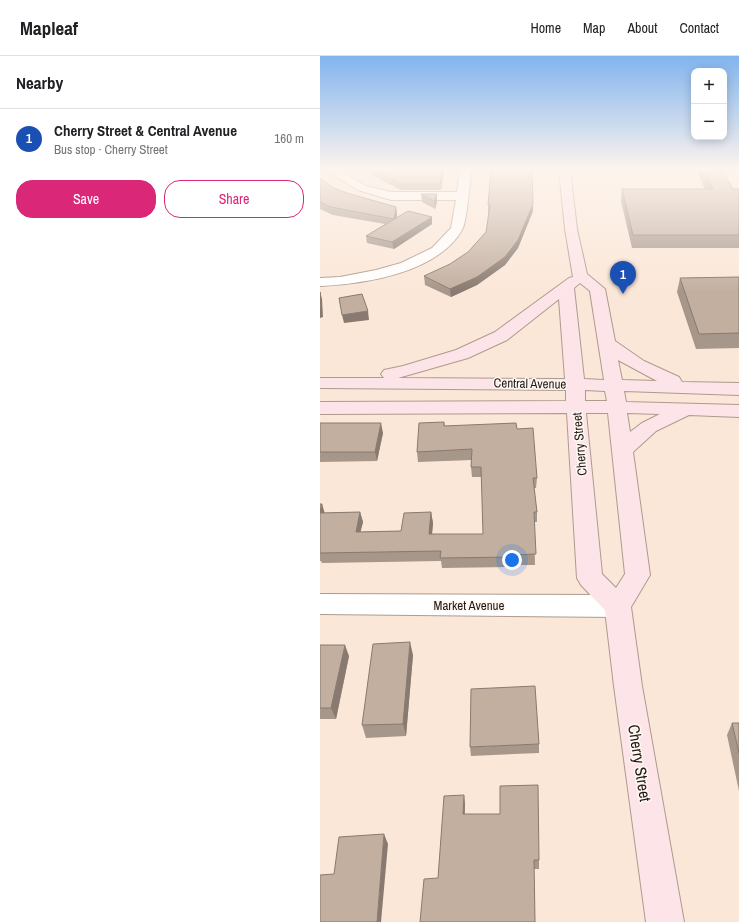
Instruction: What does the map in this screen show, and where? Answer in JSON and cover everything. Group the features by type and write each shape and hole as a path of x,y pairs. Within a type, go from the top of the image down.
{"street":[{"path":"320,282 340,281 378,274 406,266 437,251 457,228 459,210"},
{"path":"569,210 580,276 597,289 614,385 638,575 618,606"},
{"path":"352,382 406,371 462,354 501,336 580,276"},
{"name":"Cherry Street","path":"566,288 590,578 618,606 628,686 664,921"},
{"path":"606,343 631,362 651,373 691,388"},
{"name":"Central Avenue","path":"320,383 575,384 739,389"},
{"name":"Central Avenue","path":"320,408 616,407 739,411"},
{"path":"622,451 638,434 648,427 690,410"},
{"name":"Market Avenue","path":"320,604 618,606"}],"building":[{"path":"349,210 395,210 394,219"},
{"path":"489,210 530,210 518,240 505,257 477,277 450,289 424,276 450,264 468,252 486,232"},
{"path":"627,210 739,210 739,235 633,235"},
{"path":"408,211 432,217 392,242 366,236"},
{"path":"739,277 739,333 699,334 680,278"},
{"path":"362,294 368,311 342,315 339,298"},
{"path":"444,422 444,426 516,423 517,429 533,428 537,478 533,478 537,512 534,512 536,554 513,555 513,557 440,558 441,551 320,553 320,513 360,512 356,532 401,531 404,513 431,512 429,534 483,534 481,467 471,467 472,449 417,452 419,423"},
{"path":"320,423 381,423 375,452 320,452"},
{"path":"410,642 403,724 362,725 373,644"},
{"path":"320,645 345,645 331,708 320,708"},
{"path":"535,686 539,744 470,747 471,689"},
{"path":"732,723 739,723 739,753"},
{"path":"538,785 539,860 534,860 535,922 420,922 424,879 438,878 444,796 464,795 463,814 500,814 500,786"},
{"path":"384,834 377,922 320,922 320,875 334,874 339,837"}],"place":[{"name":"Cherry Street & Central Avenue","path":"623,294"}]}
